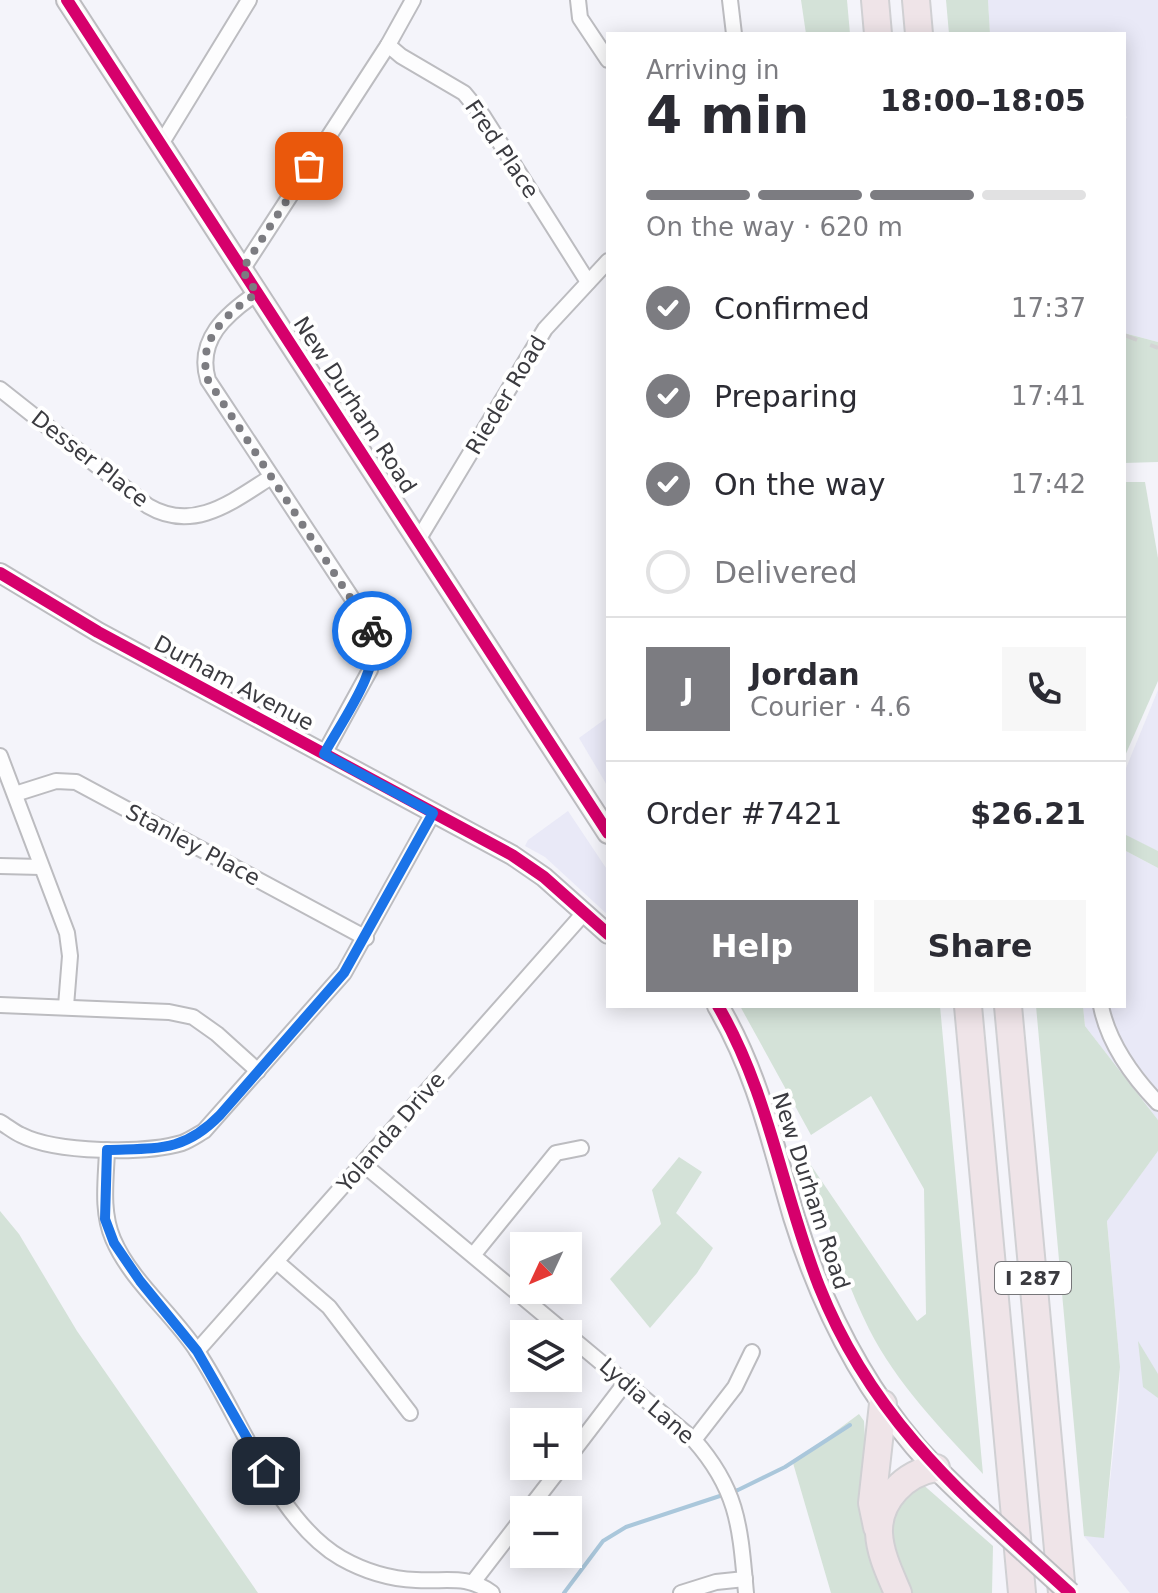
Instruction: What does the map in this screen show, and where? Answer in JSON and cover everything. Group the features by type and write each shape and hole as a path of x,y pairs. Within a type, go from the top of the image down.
{"highway":[{"path":"875,0 878,32"},
{"path":"916,0 919,32"},
{"name":"I 287","path":"968,1008 1022,1593"},
{"name":"I 287","path":"1008,1008 1062,1593"},
{"path":"883,1404 872,1503 883,1557 898,1593"},
{"path":"879,1531 895,1489 910,1476 936,1468"}],"main road":[{"name":"New Durham Road","path":"67,0 606,830"},
{"name":"New Durham Road","path":"719,1008 745,1057 763,1103 794,1215 843,1341 883,1404 936,1468 1070,1593"}],"street":[{"path":"161,144 249,0"},
{"path":"242,270 388,45 413,0"},
{"path":"578,0 580,18 606,57"},
{"path":"730,0 734,32"},
{"name":"Fred Place","path":"388,45 464,93 483,116 588,282"},
{"name":"Rieder Road","path":"418,540 545,329 606,263"},
{"path":"257,293 237,306 209,340 204,357 208,380 369,624 375,641 370,670 324,754"},
{"name":"Desser Place","path":"0,389 148,506 167,515 188,518 210,513 271,477"},
{"name":"Durham Avenue","path":"0,573 98,632 528,866 606,932"},
{"path":"0,756 67,933 70,956 66,1006"},
{"name":"Stanley Place","path":"15,794 56,781 76,782 366,938"},
{"path":"0,1122 23,1136 53,1145 107,1150 161,1148 185,1142 204,1131 344,973 433,813"},
{"path":"0,866 41,867"},
{"name":"Yolanda Drive","path":"197,1351 584,913"},
{"path":"0,1005 169,1012 193,1017 258,1071"},
{"path":"1101,1008 1119,1052 1158,1103"},
{"path":"474,1254 556,1153 581,1148"},
{"path":"107,1150 105,1219 114,1243 140,1281 197,1351 297,1520 324,1546 356,1566 394,1578 474,1581 492,1593"},
{"name":"Lydia Lane","path":"363,1164 694,1440 715,1466 732,1500 742,1539 746,1586"},
{"path":"277,1262 329,1307 410,1413"},
{"path":"694,1440 735,1387 752,1352"},
{"path":"582,1440 626,1382"},
{"path":"539,1496 551,1480"},
{"path":"474,1581 510,1534"},
{"path":"681,1593 716,1582 746,1586"}],"shaded area":[{"path":"801,0 847,0 850,32 806,32"},
{"path":"946,0 988,0 990,32 949,32"},
{"path":"988,0 1158,0 1158,342 1126,334 1126,32 990,32"},
{"path":"1126,334 1158,342 1158,462 1126,463"},
{"path":"1126,482 1145,482 1158,558 1158,681 1126,753"},
{"path":"1158,690 1158,851 1126,836 1126,768"},
{"path":"606,718 606,784 579,738"},
{"path":"568,811 606,868 606,913 545,857 525,846 528,840"},
{"path":"1126,835 1158,851 1158,868 1126,851"},
{"path":"1126,851 1158,868 1158,1120 1085,1026 1083,1008 1126,1008"},
{"path":"741,1008 940,1008 983,1474 921,1405 880,1349 843,1268 808,1161 917,1321 926,1314 924,1189 871,1096 811,1135"},
{"path":"1036,1008 1083,1008 1085,1026 1158,1120 1158,1151 1107,1221 1120,1367 1104,1538 1084,1536"},
{"path":"1158,1151 1158,1593 1130,1593 1084,1536 1104,1537 1119,1398 1120,1367 1107,1220"},
{"path":"679,1157 702,1172 676,1213 713,1248 697,1273 650,1328 610,1279 661,1224 652,1190"},
{"path":"0,1211 19,1234 77,1331 258,1593 0,1593"},
{"path":"1138,1341 1158,1374 1158,1398 1143,1387"},
{"path":"859,1414 864,1421 872,1567 887,1593 831,1593 793,1463"},
{"path":"920,1482 993,1546 992,1593 905,1593 887,1528 902,1497"}],"waterway":[{"path":"564,1593 603,1541 626,1527 738,1490 785,1467 850,1425"}],"railway":[{"path":"1126,336 1158,348"}],"cycle path":[{"path":"67,0 606,830"},
{"path":"0,573 98,632 512,855 544,877 606,932"},
{"path":"719,1008 763,1108 819,1286 866,1378 894,1417 959,1490 1070,1593"}],"way so far":[{"path":"309,166 242,270 257,293 237,306 209,340 205,348 205,369 208,380 372,631"}],"route":[{"path":"266,1471 197,1351 140,1281 114,1243 105,1219 107,1150 161,1148 185,1142 204,1131 220,1115 344,973 433,813 324,754 370,670 375,649 372,631"}]}
